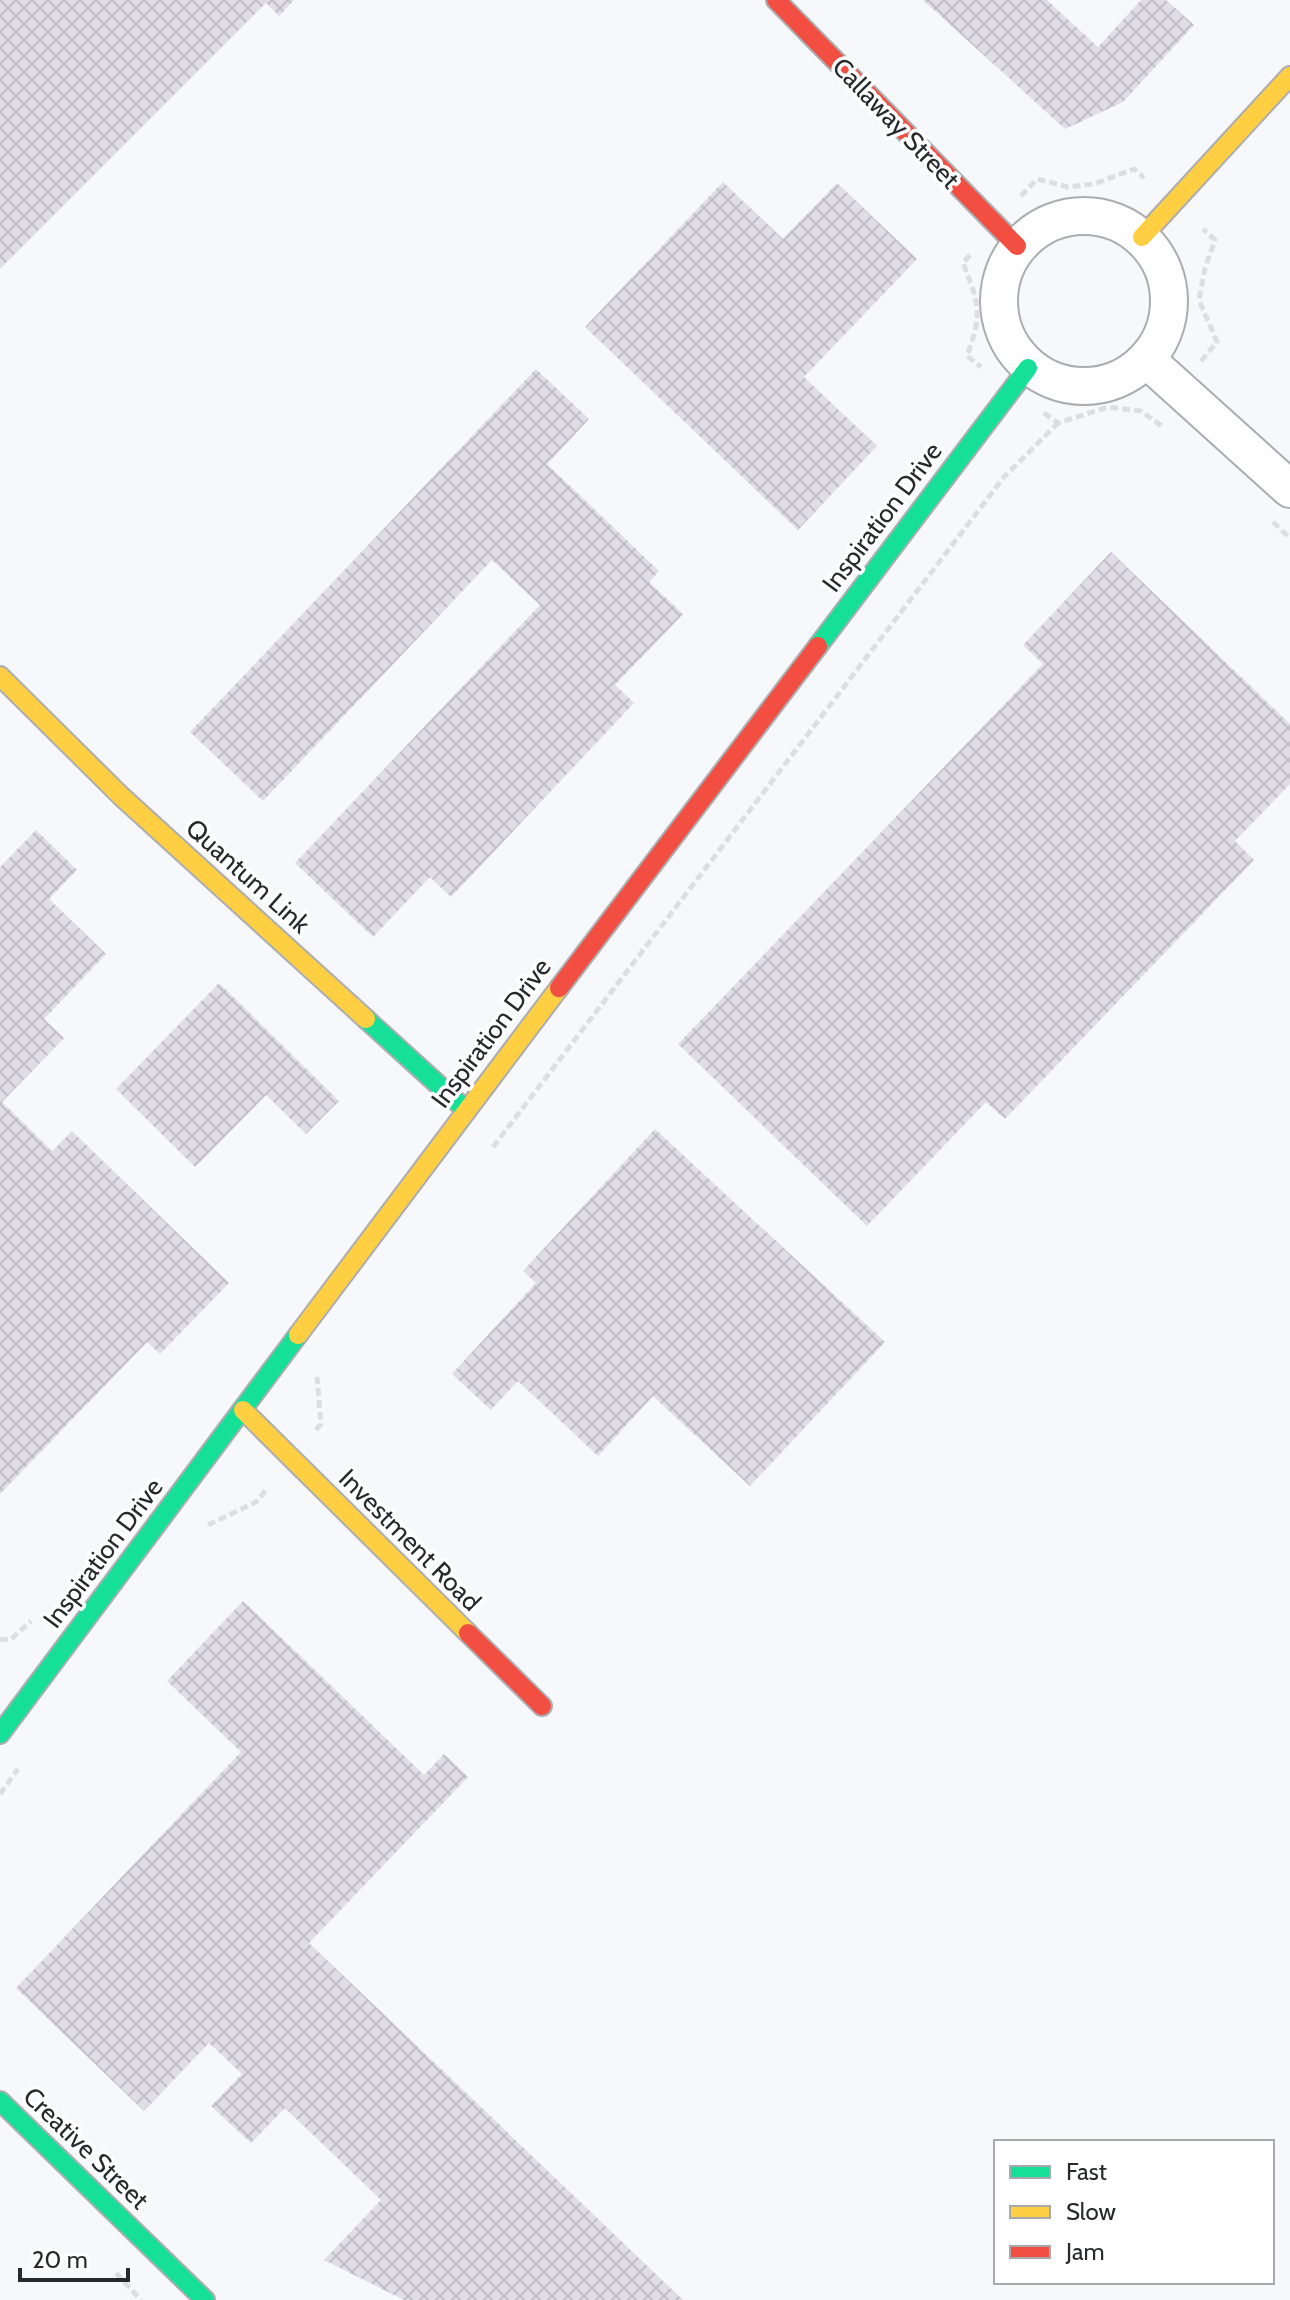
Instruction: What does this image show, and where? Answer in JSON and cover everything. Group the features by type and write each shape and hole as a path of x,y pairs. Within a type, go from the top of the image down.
{"street":[{"name":"Callaway Street","path":"776,0 1006,236"},
{"path":"1142,237 1290,76"},
{"path":"1075,215 1105,217 1142,237 1161,261 1170,299 1166,329 1147,360 1124,378 1091,387 1020,378 997,306 1006,236 1075,215"},
{"path":"1147,360 1290,489"},
{"name":"Inspiration Drive","path":"0,1734 466,1110 1020,378"},
{"name":"Quantum Link","path":"0,676 121,796 466,1110"},
{"name":"Investment Road","path":"243,1410 542,1706"},
{"name":"Creative Street","path":"0,2101 205,2300"}],"path":[{"path":"491,1149 1004,477 1058,423 1108,407 1141,411 1153,420 1217,342 1199,300 1205,268 1215,240 1134,169 1094,184 1068,187 1037,179 1006,236 963,263 978,301 977,330 967,356 1020,378 1058,423"},
{"path":"199,1529 256,1502 321,1424 317,1378 326,1365"},
{"path":"0,1794 27,1758"}],"building":[{"path":"0,0 294,0 279,16 266,3 0,269"},
{"path":"923,0 1047,0 1098,47 1141,0 1166,0 1194,25 1123,102 1065,129"},
{"path":"723,182 783,239 837,183 917,259 804,377 877,446 798,530 585,327"},
{"path":"536,369 589,419 547,464 659,571 649,582 683,614 615,685 634,703 451,897 430,877 373,937 295,863 540,605 492,560 263,801 190,732"},
{"path":"1111,552 1290,724 1290,784 1235,841 1254,860 1005,1119 986,1102 867,1226 678,1044 1043,664 1023,645"},
{"path":"36,830 77,870 49,899 106,954 44,1019 64,1038 2,1102 52,1151 72,1131 229,1283 160,1354 147,1342 0,1494 0,867"},
{"path":"219,983 339,1101 306,1134 266,1095 195,1167 116,1089"},
{"path":"655,1129 885,1342 750,1486 653,1396 598,1456 518,1381 491,1410 452,1374 536,1283 523,1271"},
{"path":"243,1601 424,1775 444,1754 468,1777 309,1943 683,2300 404,2300 324,2260 381,2200 285,2108 251,2143 211,2106 242,2074 209,2043 144,2111 16,1988 241,1752 167,1681"}],"traffic: fast":[{"path":"818,646 1028,368"},
{"path":"366,1019 466,1110"},
{"path":"0,1734 298,1335"},
{"path":"0,2101 205,2300"}],"traffic: slow":[{"path":"1142,237 1290,76"},
{"path":"0,676 121,796 366,1019"},
{"path":"298,1335 559,988"},
{"path":"243,1410 468,1633"}],"traffic: jam":[{"path":"776,0 1017,246"},
{"path":"559,988 818,646"},
{"path":"468,1633 542,1706"}]}
